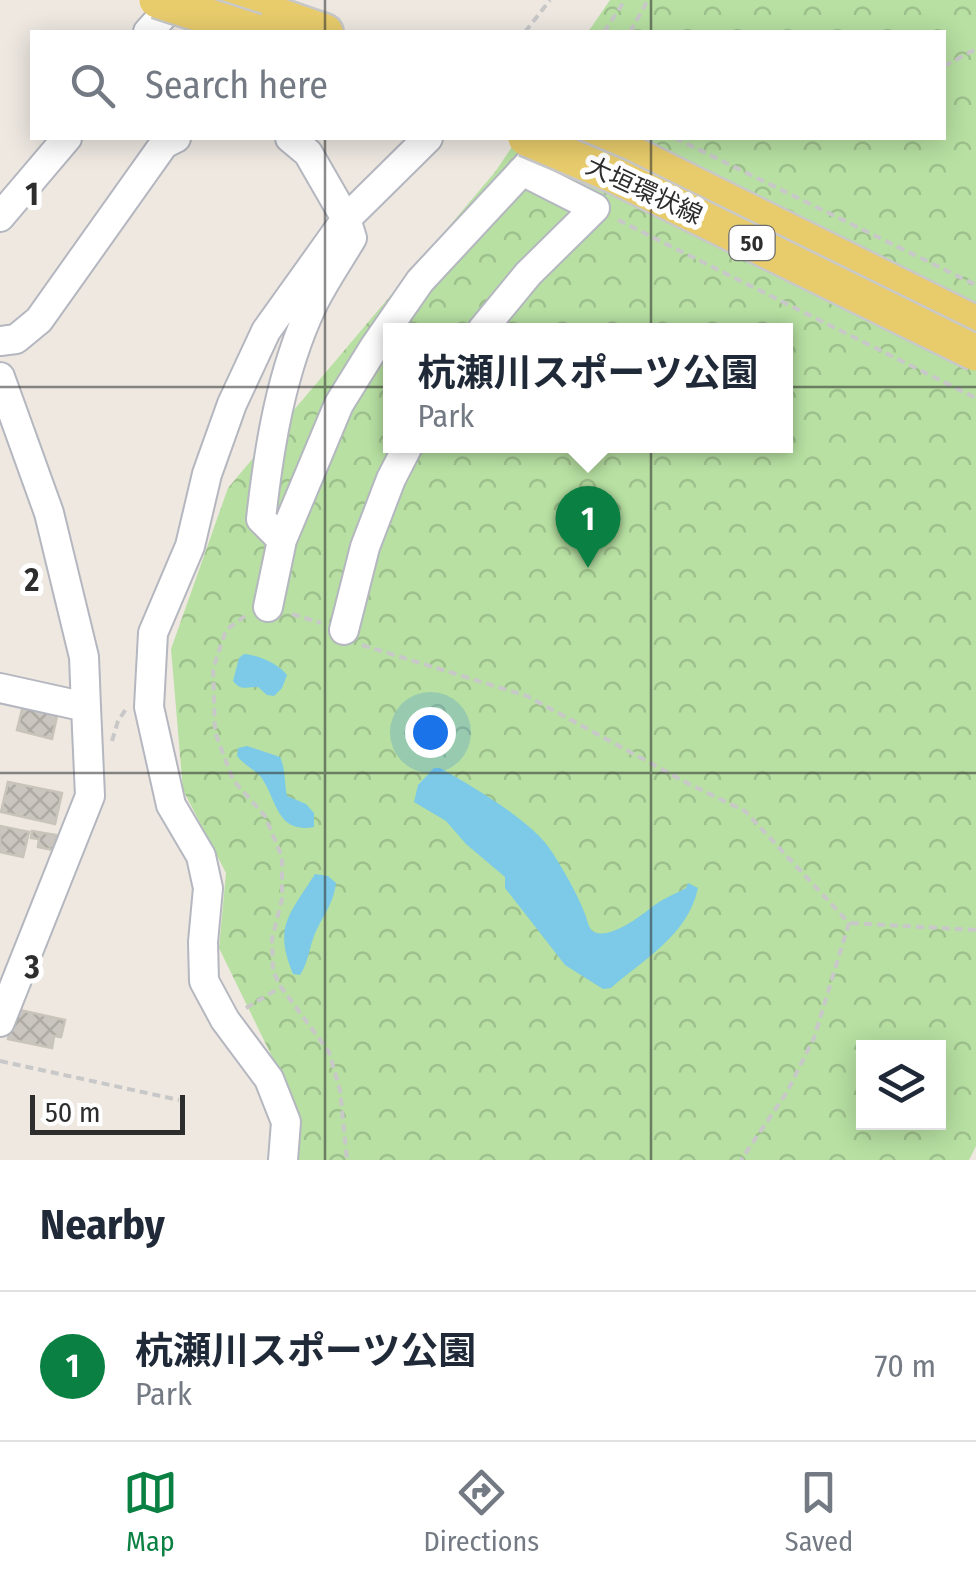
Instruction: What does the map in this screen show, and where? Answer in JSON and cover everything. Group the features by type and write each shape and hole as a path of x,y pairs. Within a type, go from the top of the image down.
{"main road":[{"path":"157,0 314,30"},
{"name":"大垣環状線","path":"597,140 976,324"},
{"name":"大垣環状線","path":"524,154 618,177 976,352"}],"street":[{"path":"150,30 176,0"},
{"path":"0,216 65,140"},
{"path":"0,341 16,340 39,320 164,144 172,140"},
{"path":"282,540 262,519 284,382 312,306 352,238 308,152 293,140"},
{"path":"284,1160 286,1122 269,1079 225,1020 204,981 208,888 202,856 171,805 149,706 153,633 190,546 207,474 232,404 266,331 346,220 426,140"},
{"path":"391,323 420,281 524,154 549,140"},
{"path":"488,323 528,274 595,208 524,154"},
{"path":"268,607 282,540 339,404 383,334"},
{"path":"0,377 48,513 84,657 90,796 0,1022"},
{"path":"344,630 364,547 405,453"},
{"path":"0,688 86,706"}],"path":[{"path":"527,30 550,0"},
{"path":"605,30 625,0"},
{"path":"631,30 648,0"},
{"path":"946,65 976,49"},
{"path":"679,140 976,285"},
{"path":"595,208 976,398"},
{"path":"347,1160 340,1090 329,1052 272,970 272,939 282,900 282,857 265,816 233,780 215,732 213,668 226,630 241,617 268,607 344,630 350,641 527,696 746,811 849,922 976,930"},
{"path":"741,1160 787,1092 814,1038 849,922"},
{"path":"225,1020 281,988"},
{"path":"0,1061 178,1100"}],"green space":[{"path":"610,0 976,0 976,1146 969,1160 296,1160 279,1071 219,948 226,873 183,790 171,649 228,488 495,172 517,140 946,140 946,30 589,30"}],"water":[{"path":"244,654 267,660 287,675 274,696 233,681 239,658"},
{"path":"247,746 280,757 287,796 306,804 314,813 314,827 292,825 279,813 261,777 237,756 238,748"},
{"path":"434,768 501,806 543,841 570,882 594,932 611,932 626,925 686,888 688,883 698,888 693,905 675,933 611,988 603,989 565,965 505,888 505,877 446,821 414,802 418,785"},
{"path":"315,874 328,876 336,883 335,891 303,970 300,975 293,974 284,944 287,921"}],"building":[{"path":"24,701 52,708 51,714 57,716 52,739 17,730"},
{"path":"8,782 62,793 55,824 1,812"},
{"path":"0,826 29,832 23,857 0,852"},
{"path":"32,831 56,835 53,850 38,847 39,839 31,838"},
{"path":"15,1009 65,1020 61,1037 54,1036 52,1048 8,1039"}],"place":[{"name":"杭瀬川スポーツ公園","path":"588,568"}]}
